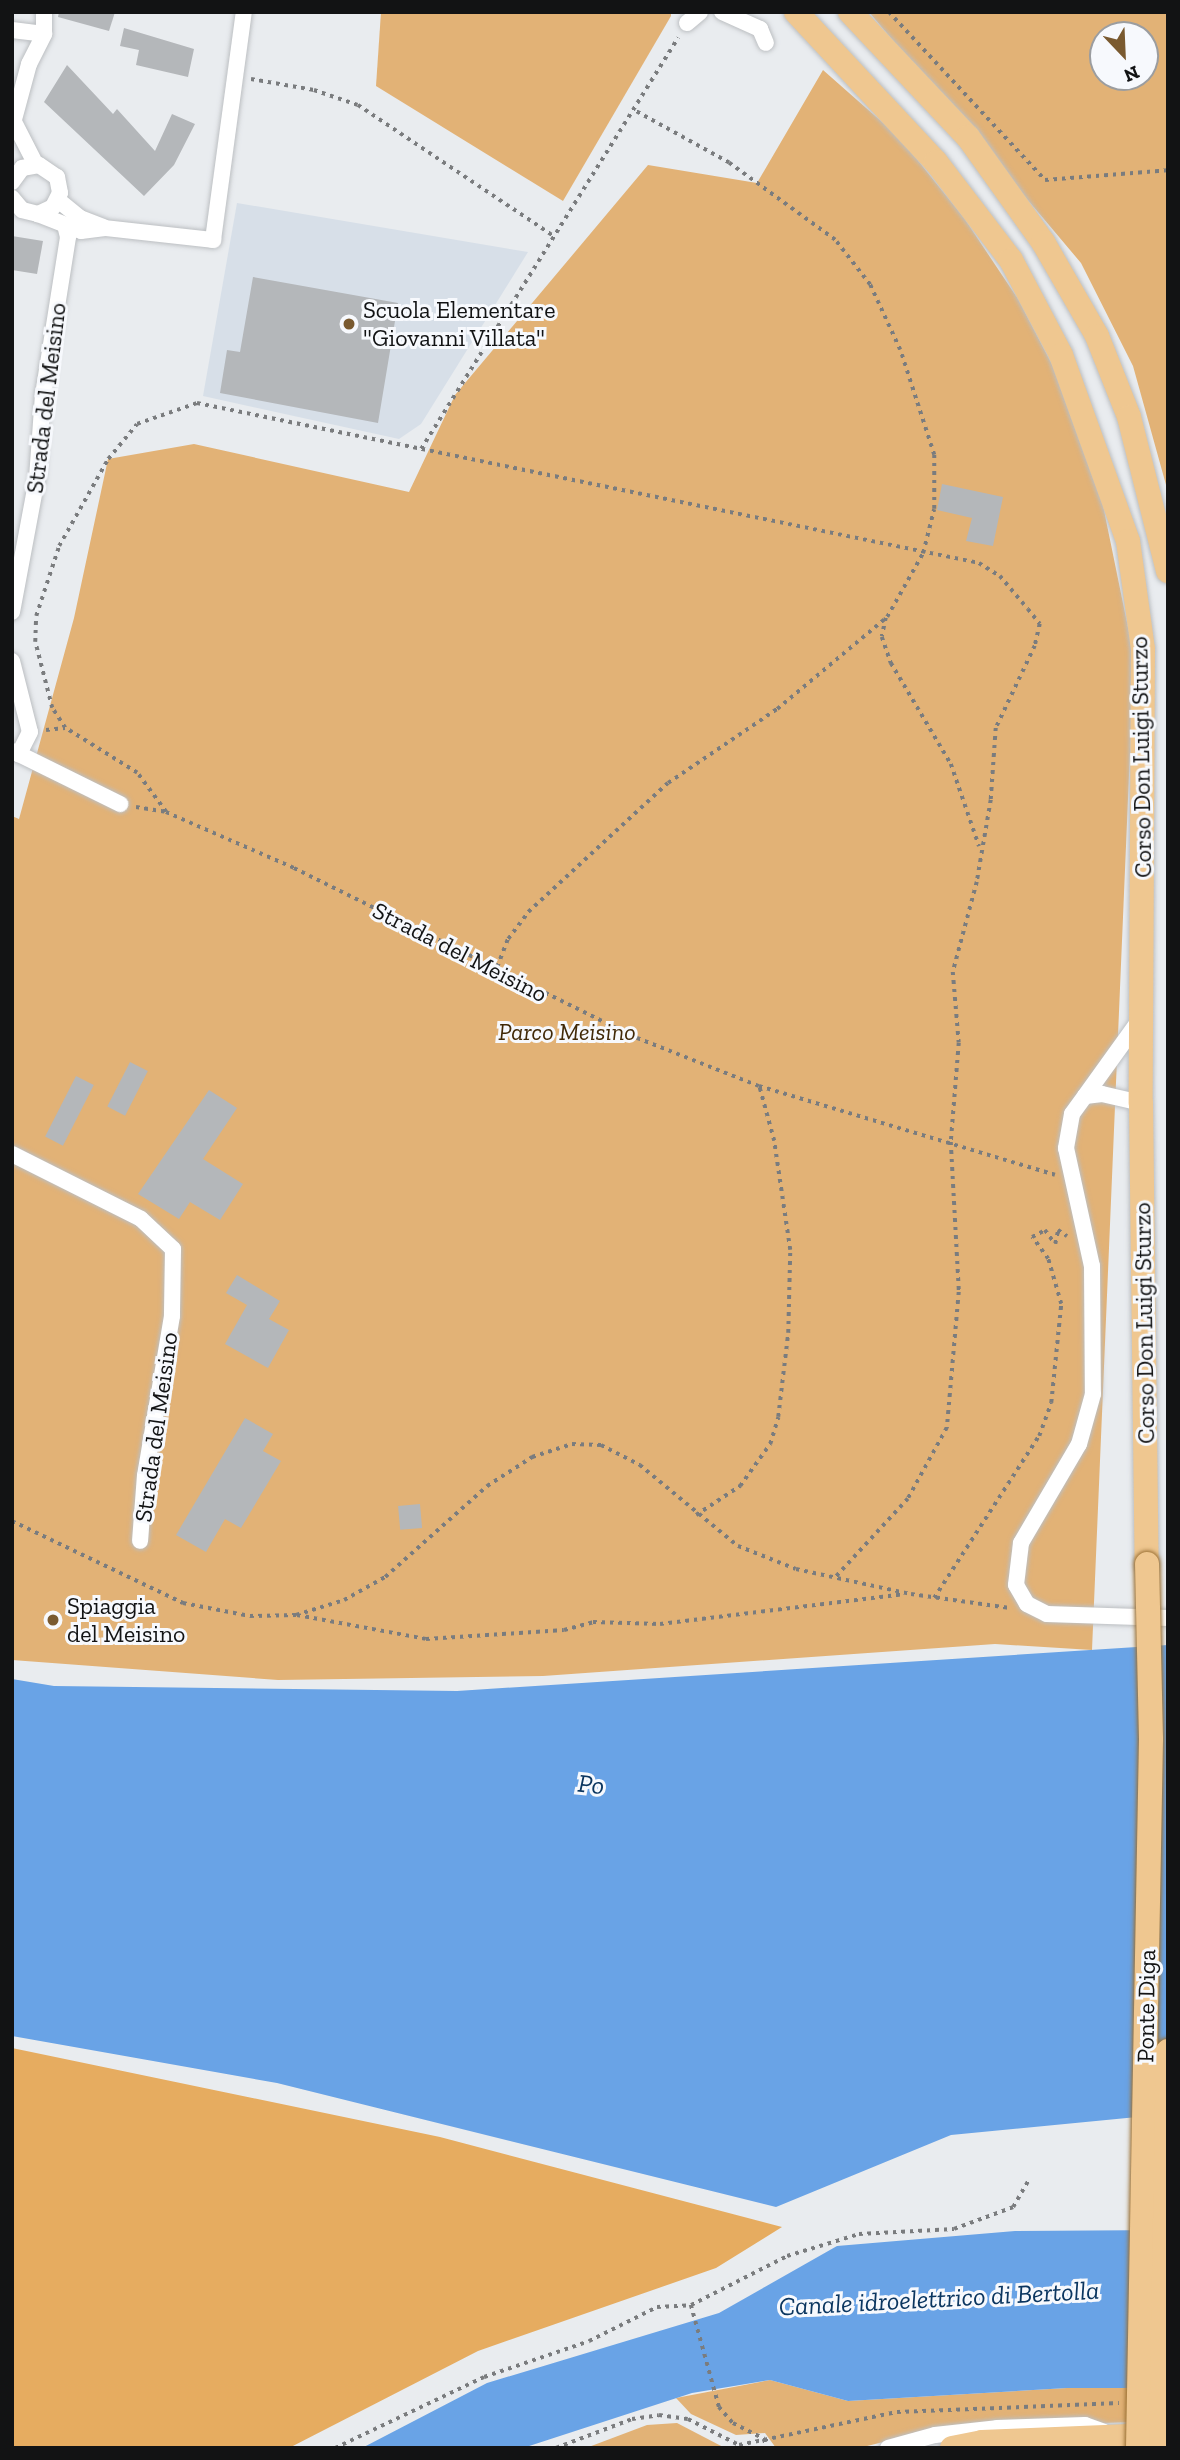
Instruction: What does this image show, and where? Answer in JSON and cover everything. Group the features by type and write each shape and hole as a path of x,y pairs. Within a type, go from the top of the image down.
{"main road":[{"name":"Corso Don Luigi Sturzo","path":"796,12 936,162 1011,260 1061,355 1128,541 1143,649 1141,1103 1147,1564"},
{"path":"850,12 968,137 1043,242 1097,336 1129,417 1168,571"},
{"name":"Ponte Diga","path":"1138,2448 1150,1739 1147,1564"},
{"name":"Ponte Diga","path":"1161,2448 1168,2051"},
{"path":"952,2448 982,2442 1168,2435"}],"street":[{"path":"44,12 44,34 29,64 13,124 36,165 57,177 58,200 80,218 105,228"},
{"path":"12,198 22,211 38,214 81,231 105,228 213,240 244,12"},
{"path":"687,23 701,12"},
{"path":"722,12 760,29 766,43"},
{"path":"12,30 44,34"},
{"path":"13,173 36,165"},
{"path":"38,214 58,200"},
{"name":"Strada del Meisino","path":"12,612 37,478 43,395 68,237 65,225"},
{"path":"12,661 30,732 15,752 120,804"},
{"path":"1141,1018 1084,1096 1067,1133 1071,1175 1081,1218 1094,1308 1093,1394 1079,1444 1021,1543 1016,1585 1027,1604 1047,1614 1168,1618"},
{"path":"1084,1096 1102,1094 1141,1103"},
{"name":"Strada del Meisino","path":"12,1154 141,1219 173,1248 172,1316 145,1475 140,1541"},
{"path":"888,2448 935,2435 997,2428 1085,2425 1113,2435"}],"path":[{"path":"889,12 1045,180 1168,170"},
{"path":"421,449 635,111 687,23"},
{"path":"235,76 314,90 358,105 555,237"},
{"path":"635,111 729,163 835,240 870,285 900,350 934,455 934,509 923,553 887,617 882,637 891,663 951,764 979,848"},
{"path":"166,812 138,773 65,728 52,708 34,642 36,616 59,545 107,459 136,424 197,403 979,563 1000,576 1040,624 1035,646 996,728 991,800 979,848 969,923 953,972 959,1044 951,1142 959,1292 947,1428 908,1499 835,1578"},
{"path":"497,967 508,939 528,912 668,783 777,709 887,617"},
{"name":"Strada del Meisino","path":"120,804 166,812 294,867 497,967 554,1000 626,1033 759,1086 951,1142 1033,1170 1071,1175"},
{"path":"696,1515 740,1486 769,1444 778,1417 788,1334 790,1250 774,1141 759,1086"},
{"path":"934,1598 1039,1436 1051,1403 1060,1304 1048,1259 1032,1237 1045,1230 1055,1244 1058,1230 1068,1237 1068,1221 1081,1218"},
{"path":"296,1615 344,1600 385,1577 487,1486 532,1457 572,1444 601,1445 640,1465 696,1515 738,1546 796,1569 905,1593 1003,1610 1027,1604"},
{"path":"12,1521 183,1603 250,1616 296,1615 426,1639 564,1630 593,1622 660,1624 905,1593"},
{"path":"335,2448 484,2377 589,2341 657,2307 691,2305 787,2256 859,2234 954,2229 1013,2207 1029,2179"},
{"path":"691,2305 719,2407 733,2423 764,2439 767,2448"},
{"path":"555,2448 632,2419 659,2415 688,2419 719,2433 738,2448"}],"shaded area":[{"name":"Scuola Elementare \"Giovanni Villata\"","path":"237,203 528,252 421,424 399,439 203,396"},
{"path":"12,2048 440,2137 782,2227 716,2268 478,2351 289,2448 12,2448"}],"green space":[{"path":"381,12 671,12 671,16 563,201 376,86"},
{"path":"869,12 1168,12 1168,492 1133,366 1081,263"},
{"name":"Parco Meisino","path":"823,70 899,137 964,218 1018,299 1061,382 1098,481 1134,657 1092,1650 995,1644 543,1676 278,1680 12,1660 12,816 19,819 74,618 108,459 194,444 409,492 455,395 648,165 757,183"},
{"path":"770,2380 848,2401 1067,2388 1168,2388 1168,2421 940,2428 859,2448 776,2448 765,2433 736,2435 691,2414 676,2398"},
{"path":"677,2423 725,2448 586,2448 647,2425"}],"water":[{"name":"Po","path":"1168,1645 1168,2114 951,2135 776,2207 277,2083 12,2036 12,1679 54,1686 457,1691"},
{"name":"Canale idroelettrico di Bertolla","path":"1168,2230 1168,2388 1067,2388 848,2401 770,2380 692,2393 523,2448 362,2448 487,2383 719,2313 837,2246 1015,2231"}],"building":[{"path":"59,12 115,12 109,31 58,17"},
{"path":"124,28 194,49 188,77 136,65 139,50 120,46"},
{"path":"67,65 113,114 117,109 155,151 172,114 195,124 174,165 144,196 44,102"},
{"path":"12,236 43,241 37,274 12,270"},
{"path":"253,277 398,303 378,423 220,393 227,350 240,352"},
{"path":"942,484 1003,497 993,546 966,541 972,518 937,510"},
{"path":"130,1062 148,1071 125,1116 107,1107"},
{"path":"76,1076 94,1085 63,1146 45,1137"},
{"path":"209,1090 237,1108 203,1159 243,1184 220,1220 190,1202 179,1219 138,1194"},
{"path":"237,1275 280,1301 269,1319 289,1330 268,1368 225,1344 247,1305 226,1293"},
{"path":"245,1418 273,1434 263,1451 281,1461 241,1528 225,1519 206,1552 176,1535"},
{"path":"420,1504 422,1528 400,1530 398,1506"}],"place":[{"name":"Scuola Elementare \"Giovanni Villata\"","path":"349,324"},
{"name":"Spiaggia del Meisino","path":"53,1620"}]}
